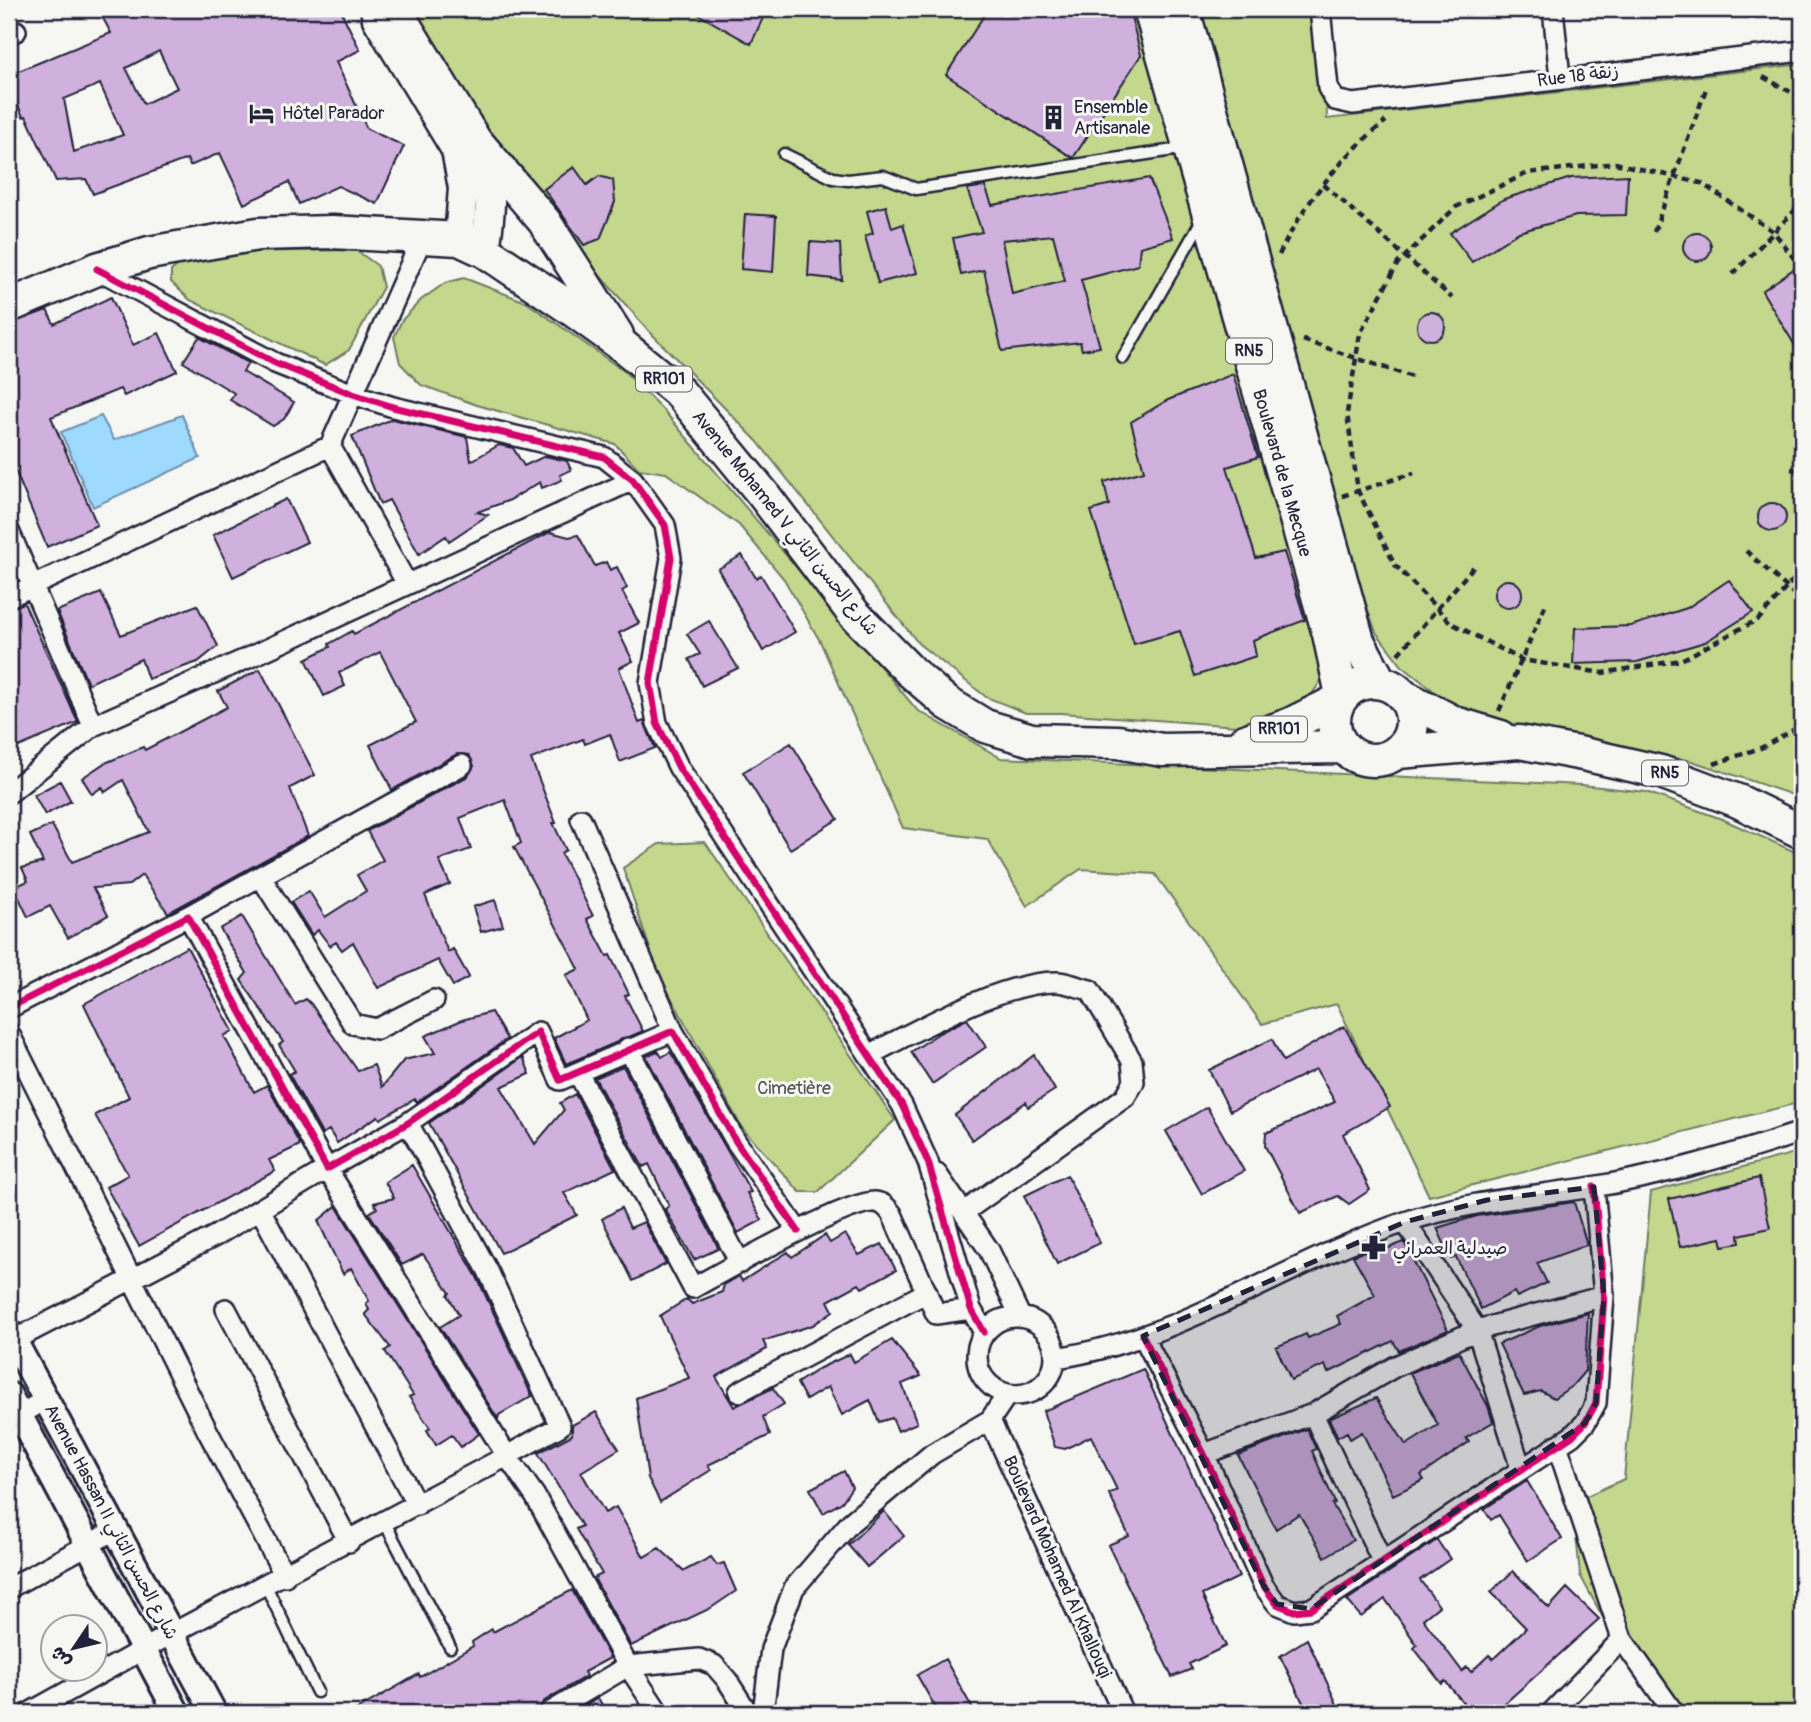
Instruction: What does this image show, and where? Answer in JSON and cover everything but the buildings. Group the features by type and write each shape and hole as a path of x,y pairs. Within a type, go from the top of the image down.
{"main road":[{"path":"375,9 377,19 436,95 544,221 595,297 623,346"},
{"path":"397,9 436,95 461,166 472,245"},
{"name":"Boulevard de la Mecque","path":"1150,9 1209,207 1305,508 1358,641 1392,689"},
{"name":"Boulevard de la Mecque","path":"1183,9 1235,189 1305,508 1340,698"},
{"path":"472,245 492,197 489,172 481,147"},
{"name":"Avenue Mohamed V شارع الحسن الثاني","path":"9,306 97,269 149,253 258,234 332,232 423,236 472,245 623,346 680,393 763,494 854,614 910,671 947,703 985,726 1032,740 1118,742 1162,750 1217,752 1343,747 1363,760 1376,761 1398,752 1519,743 1661,772 1738,801 1802,832"},
{"path":"1340,698 1366,682 1392,689"},
{"name":"RN5","path":"1392,689 1455,723 1519,743"},
{"name":"RN5","path":"1392,689 1409,706 1411,731 1398,752"},
{"name":"RR101","path":"1217,752 1291,724 1340,698"},
{"name":"RN5","path":"1340,698 1333,724 1343,747"}],"street":[{"name":"Rue 18 زنقة","path":"1320,9 1330,93 1335,100 1353,104 1802,51"},
{"path":"1553,9 1560,78"},
{"path":"9,597 330,446 423,236"},
{"path":"97,269 275,363 353,394 393,407 604,457 633,480 665,525 671,558 650,683 657,723 679,768 871,1054 902,1105 928,1162 971,1309 984,1332"},
{"path":"330,446 407,584"},
{"path":"9,793 93,726 633,480"},
{"path":"9,531 93,726"},
{"path":"9,1008 261,877 462,765"},
{"path":"581,819 673,1031 735,1140 799,1231"},
{"path":"261,877 353,1024 377,1030 434,1000"},
{"path":"188,916 327,1169 507,1456 535,1496 628,1665 659,1713"},
{"path":"871,1054 972,1003 1033,986 1059,982 1090,990 1132,1061 1134,1082 1125,1097 964,1212"},
{"path":"11,1336 133,1281 261,1211 408,1122 538,1032 560,1080 628,1048 673,1031"},
{"path":"9,1033 285,1576"},
{"path":"628,1048 740,1263"},
{"path":"578,1073 693,1288 799,1231 863,1203 885,1205 936,1314 971,1309"},
{"path":"29,1713 171,1634 385,1523 560,1426 488,1271 408,1122"},
{"path":"1056,1358 1092,1353 1143,1336 1405,1222 1487,1200 1594,1187 1681,1167 1802,1132"},
{"path":"928,1162 989,1250 1020,1316"},
{"path":"1143,1336 1204,1454 1263,1585 1277,1604 1294,1611 1311,1609 1557,1445 1585,1423 1596,1404 1604,1296 1594,1187"},
{"path":"261,1211 417,1505"},
{"path":"1405,1222 1478,1330 1521,1469"},
{"path":"739,1392 927,1292"},
{"path":"1204,1454 1312,1414 1396,1366 1478,1330 1604,1296"},
{"path":"226,1309 349,1542"},
{"path":"1020,1316 1039,1323 1052,1338 1056,1358 1048,1380 1030,1394 1007,1395 993,1389 982,1377 977,1362 977,1346 984,1332 1000,1320 1020,1316"},
{"name":"Avenue Hassan II شارع الحسن الثاني","path":"11,1336 214,1713"},
{"path":"763,1713 771,1649 794,1588 850,1524 932,1454 990,1420 1007,1395"},
{"path":"12,1411 46,1400"},
{"name":"Avenue Hassan II شارع الحسن الثاني","path":"12,1411 177,1713"},
{"path":"1312,1414 1382,1561"},
{"name":"Boulevard Mohamed Al Khallouqi","path":"990,1420 1123,1713"},
{"path":"1557,1445 1622,1639 1675,1713"},
{"path":"9,1588 115,1530"},
{"path":"1551,1713 1622,1639"},
{"path":"549,1713 628,1665 699,1659 714,1665 748,1713"}],"lane":[{"path":"784,153 833,178 883,176 916,189 1191,147"},
{"path":"1123,358 1209,207"},
{"path":"385,1523 450,1647"},
{"path":"266,1586 317,1692"}],"path":[{"path":"1758,74 1802,98"},
{"path":"1654,232 1706,89"},
{"path":"1275,264 1290,233 1323,184 1365,137 1392,116"},
{"path":"1802,269 1774,232 1701,183 1615,163 1528,173 1456,208 1398,263 1360,334 1347,414 1358,491 1395,565 1451,623 1522,660 1602,673 1681,660 1759,619 1802,570"},
{"path":"1323,184 1452,298"},
{"path":"1732,274 1802,203"},
{"path":"1293,337 1412,377"},
{"path":"1791,468 1802,471"},
{"path":"1305,508 1414,473"},
{"path":"1746,551 1802,601"},
{"path":"1398,654 1476,564"},
{"path":"1497,715 1546,604"},
{"path":"1707,767 1763,747 1802,725"}],"highlighted area":[{"path":"1594,1187 1604,1296 1596,1403 1585,1423 1311,1609 1277,1604 1263,1585 1143,1336 1405,1222 1487,1200"}],"green space":[{"path":"415,9 1142,9 1320,640 1323,678 1312,694 1296,713 1264,728 1061,713 1026,713 986,697 919,644 757,441 649,331 556,226 447,80"},
{"path":"1191,9 1323,9 1327,119 1802,64 1802,798 1692,761 1493,726 1449,703 1402,666 1376,632 1357,580"},
{"path":"356,250 378,266 383,287 349,350 325,365 190,300 171,282 171,271 187,258 237,252"},
{"path":"464,278 526,302 624,371 665,412 917,710 1001,758 1582,785 1646,792 1722,819 1802,855 1802,1102 1429,1196 1337,1004 1262,1024 1155,874 1081,869 1027,906 987,839 903,828 820,641 784,579 739,525 666,473 639,469 615,444 477,405 421,385 400,363 394,337 402,320 421,300 445,283"},
{"name":"Cimetière","path":"705,842 895,1120 818,1192 800,1192 742,1128 658,973 623,868 659,844"},
{"path":"1802,1151 1802,1713 1671,1713 1622,1653 1580,1575 1573,1502 1624,1479 1651,1192"}],"water":[{"path":"182,415 200,458 93,507 61,432 101,416 114,440"}],"cycle path":[{"path":"97,269 275,363 353,394 393,407 604,457 633,480 665,525 671,558 650,683 657,723 679,768 902,1105 928,1162 971,1309 984,1332"},
{"path":"9,1008 188,916 327,1169 408,1123 538,1032 560,1080 673,1031 735,1140 798,1231"},
{"path":"1143,1336 1204,1454 1263,1585 1277,1604 1294,1611 1311,1609 1572,1436 1585,1423 1596,1403 1604,1296 1594,1187"}],"place":[{"name":"Hôtel Parador","path":"262,113"},
{"name":"Ensemble Artisanale","path":"1054,117"},
{"name":"صيدلية العمراني","path":"1373,1248"}]}
